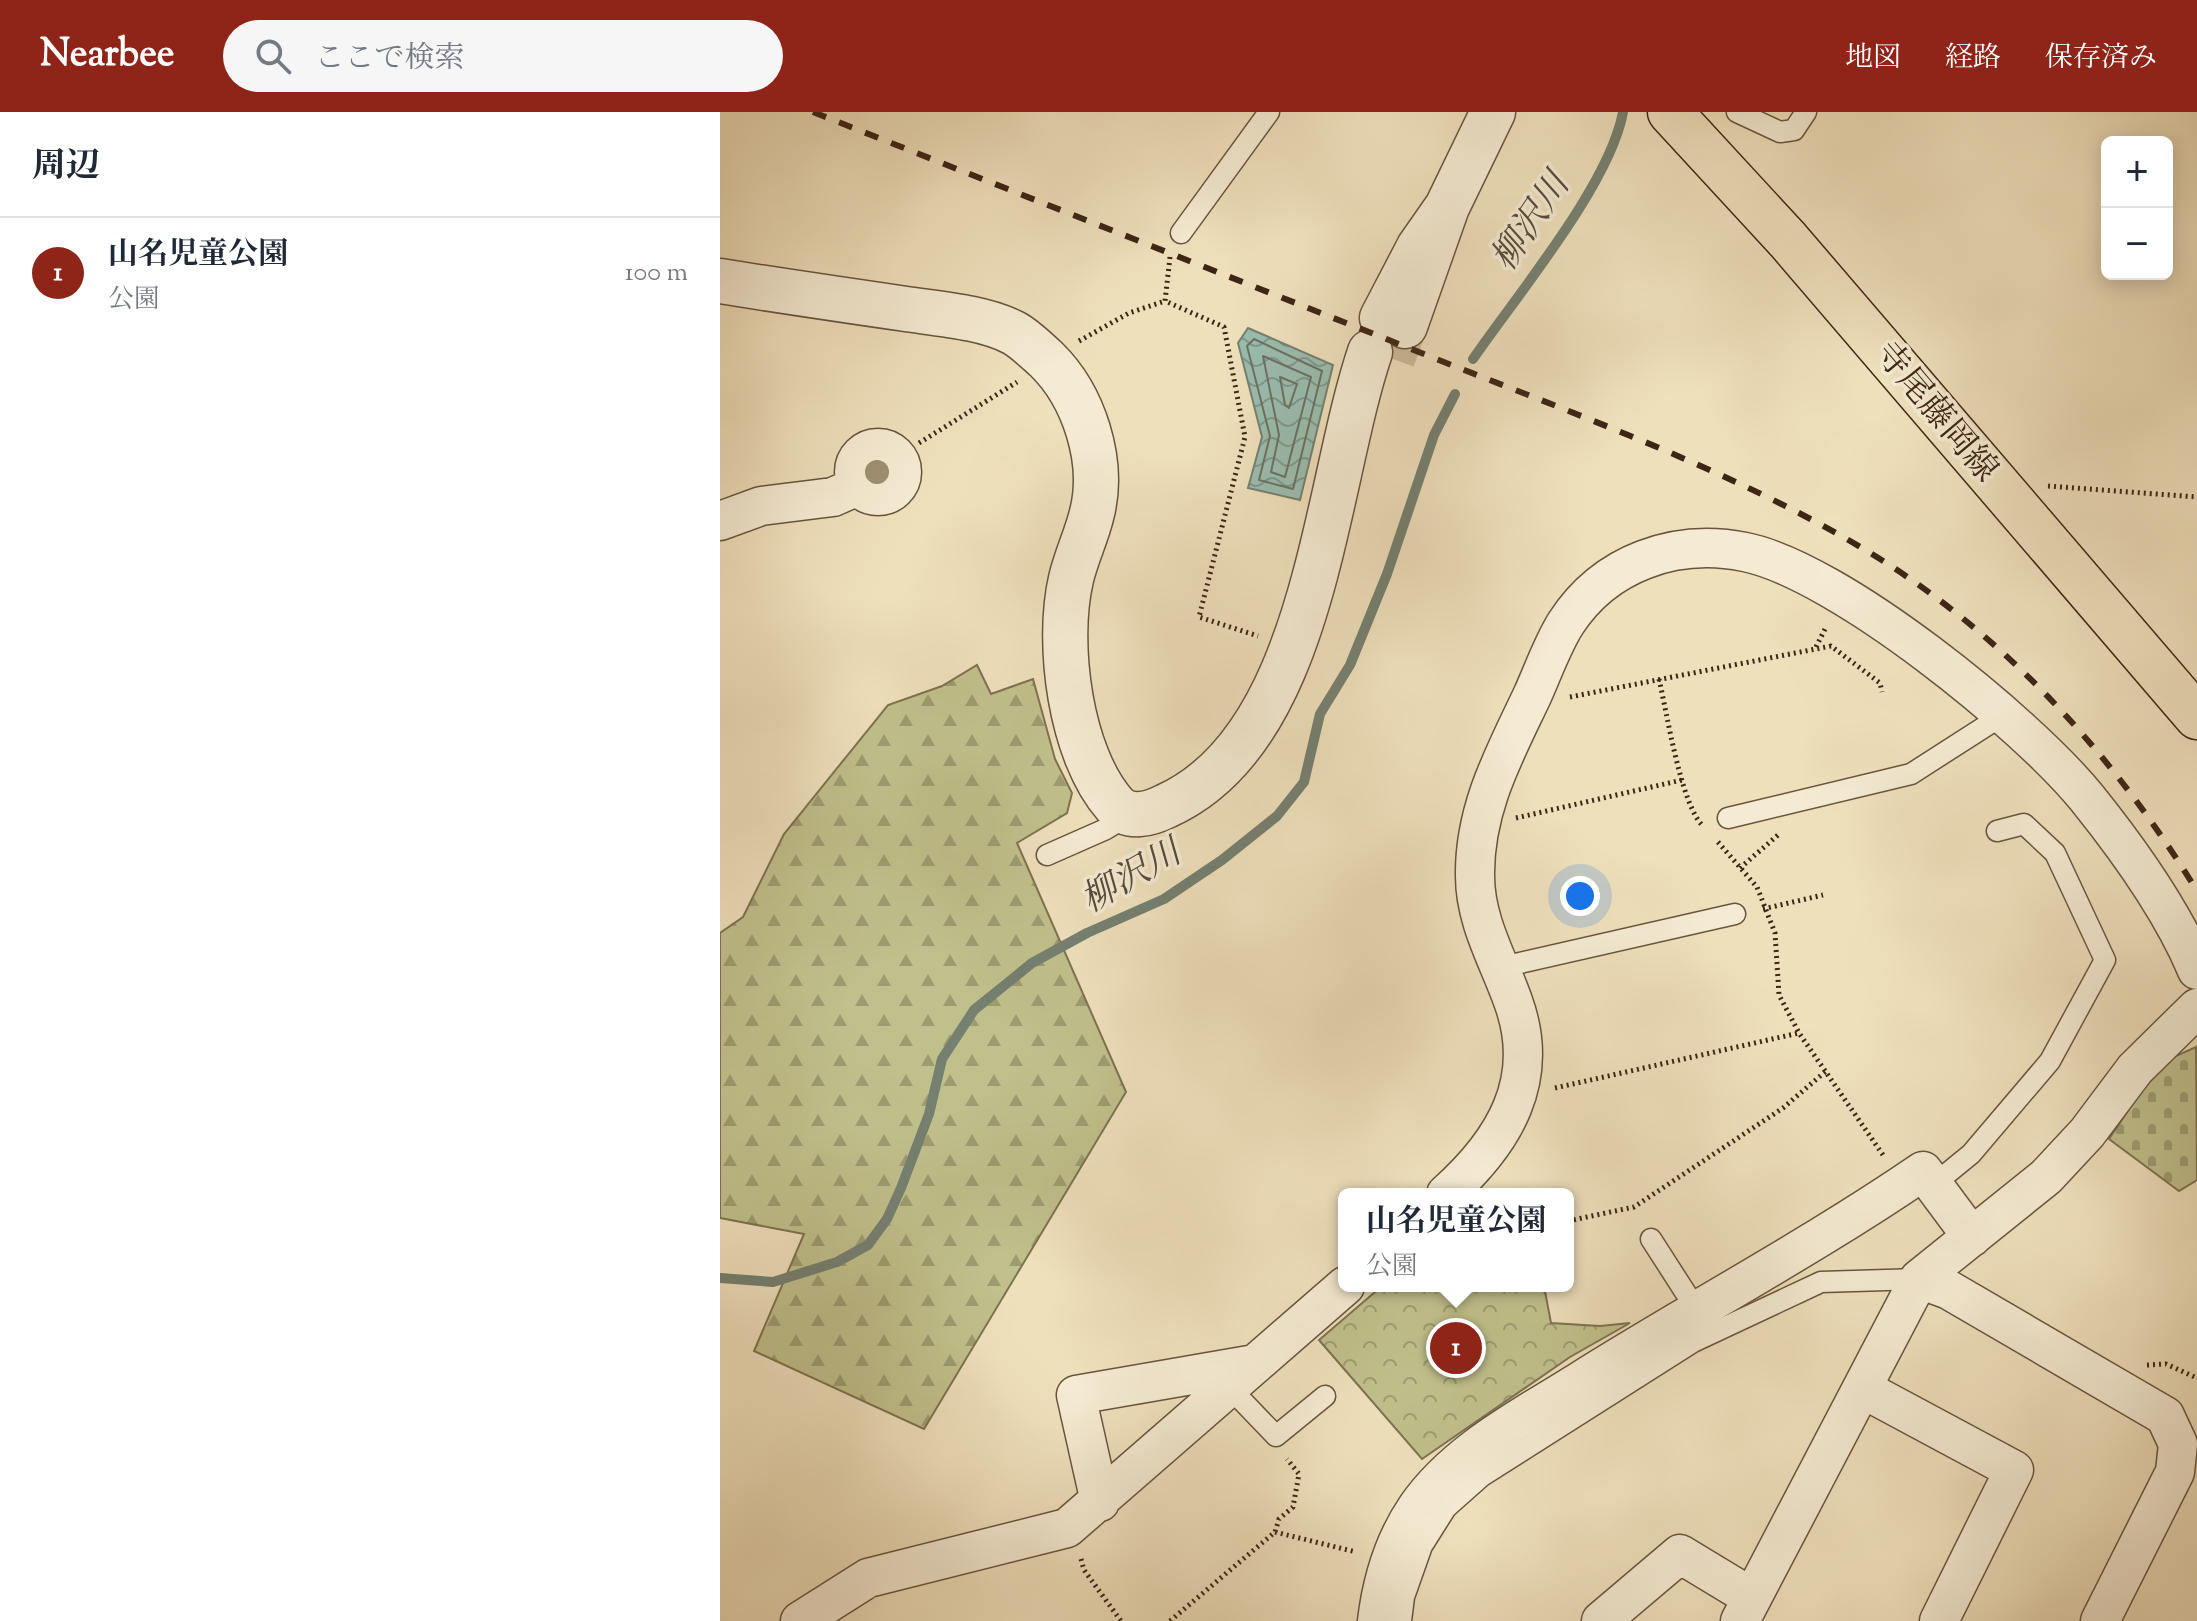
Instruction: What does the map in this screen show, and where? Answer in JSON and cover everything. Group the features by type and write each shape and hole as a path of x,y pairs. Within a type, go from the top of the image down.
{"main road":[{"name":"寺尾藤岡線","path":"1670,112 1788,240 2197,717"}],"street":[{"path":"720,281 951,316 1015,333 1048,361 1083,416 1093,450 1096,480 1093,509 1071,579 1067,606 1065,641 1073,710 1092,767 1114,803 1131,814 1156,811 1197,786 1222,764 1266,708 1294,646 1340,474 1352,403 1387,339 1419,247 1447,207 1493,112"},
{"path":"720,521 761,506 833,497 858,486"},
{"path":"1453,1188 1471,1172 1498,1136 1519,1096 1523,1046 1514,1003 1481,918 1475,879 1477,835 1487,791 1565,625 1592,590 1625,567 1661,553 1707,548 1746,552 1783,565 1848,600 1921,650 2024,732 2086,797 2146,881 2187,947 2197,970"},
{"path":"1601,1621 1680,1554 1746,1609 1919,1279 2046,1177 2087,1133 2135,1069 2197,1008"},
{"path":"1377,1621 1386,1565 1417,1507 1696,1309 1831,1234 1923,1171 1972,1237"},
{"path":"1919,1279 1949,1290 2165,1416 2178,1444 2175,1472 2100,1621"},
{"path":"800,1621 868,1578 1067,1528 1338,1292"},
{"path":"1100,1502 1076,1395 1242,1376"},
{"path":"1863,1389 2014,1470 1939,1621"}],"lane":[{"path":"1181,233 1269,112"},
{"path":"1737,112 1780,132 1794,130 1806,112"},
{"path":"1728,818 1911,774 2003,715"},
{"path":"1047,855 1106,829 1131,814"},
{"path":"1933,1185 1971,1154 2050,1061 2105,960 2055,853 2024,824 1997,831"},
{"path":"1498,968 1735,914"},
{"path":"1651,1239 1696,1309"},
{"path":"1401,1621 1404,1597 1422,1546 1480,1460 1693,1342 1821,1282 1919,1279"},
{"path":"1242,1376 1276,1436 1325,1396"}],"path":[{"path":"1165,301 1171,253 1181,233"},
{"path":"1070,346 1129,313 1165,301 1224,327 1245,437 1199,617 1266,638"},
{"path":"919,443 1029,375"},
{"path":"2005,495 2030,484 2197,497"},
{"path":"1565,698 1831,646 1880,683 1882,692"},
{"path":"1659,679 1682,780 1694,818 1705,828"},
{"path":"1515,818 1682,780"},
{"path":"1740,868 1785,829"},
{"path":"1716,838 1757,887 1775,933 1779,995 1799,1033 1892,1168"},
{"path":"1765,908 1823,895"},
{"path":"1553,1088 1799,1033"},
{"path":"1574,1220 1634,1207 1783,1108 1826,1071"},
{"path":"1171,1621 1275,1532 1279,1519 1293,1507 1299,1474 1284,1455 1276,1436"},
{"path":"1275,1532 1358,1553"},
{"path":"1084,1570 1121,1621"}],"green space":[{"path":"977,665 991,694 1033,679 1055,759 1072,793 1067,813 1017,843 1126,1092 924,1429 754,1351 804,1234 720,1218 720,933 743,917 784,834 888,705 942,686"},
{"path":"2196,1047 2197,1180 2179,1191 2109,1139 2160,1063"},
{"path":"1375,1292 1545,1292 1551,1323 1600,1326 1630,1323 1570,1357 1422,1459 1319,1340"}],"water":[{"path":"1248,328 1333,365 1300,500 1248,488 1262,437 1238,343"}],"waterway":[{"name":"柳沢川","path":"1473,359 1581,205 1615,141 1623,112"},
{"name":"柳沢川","path":"720,1278 773,1282 837,1262 868,1245 887,1219 901,1188 929,1114 942,1059 974,1010 1032,963 1087,933 1164,899 1222,860 1277,816 1304,782 1320,714 1350,665 1387,574 1434,435 1455,394"}],"tunnel":[{"path":"1393,359 1405,326"}],"railway":[{"path":"813,112 1635,438 1758,492 1816,522 1921,587 2013,662 2094,747 2131,793 2197,891"}],"place":[{"name":"山名児童公園","path":"1456,1348"}]}
